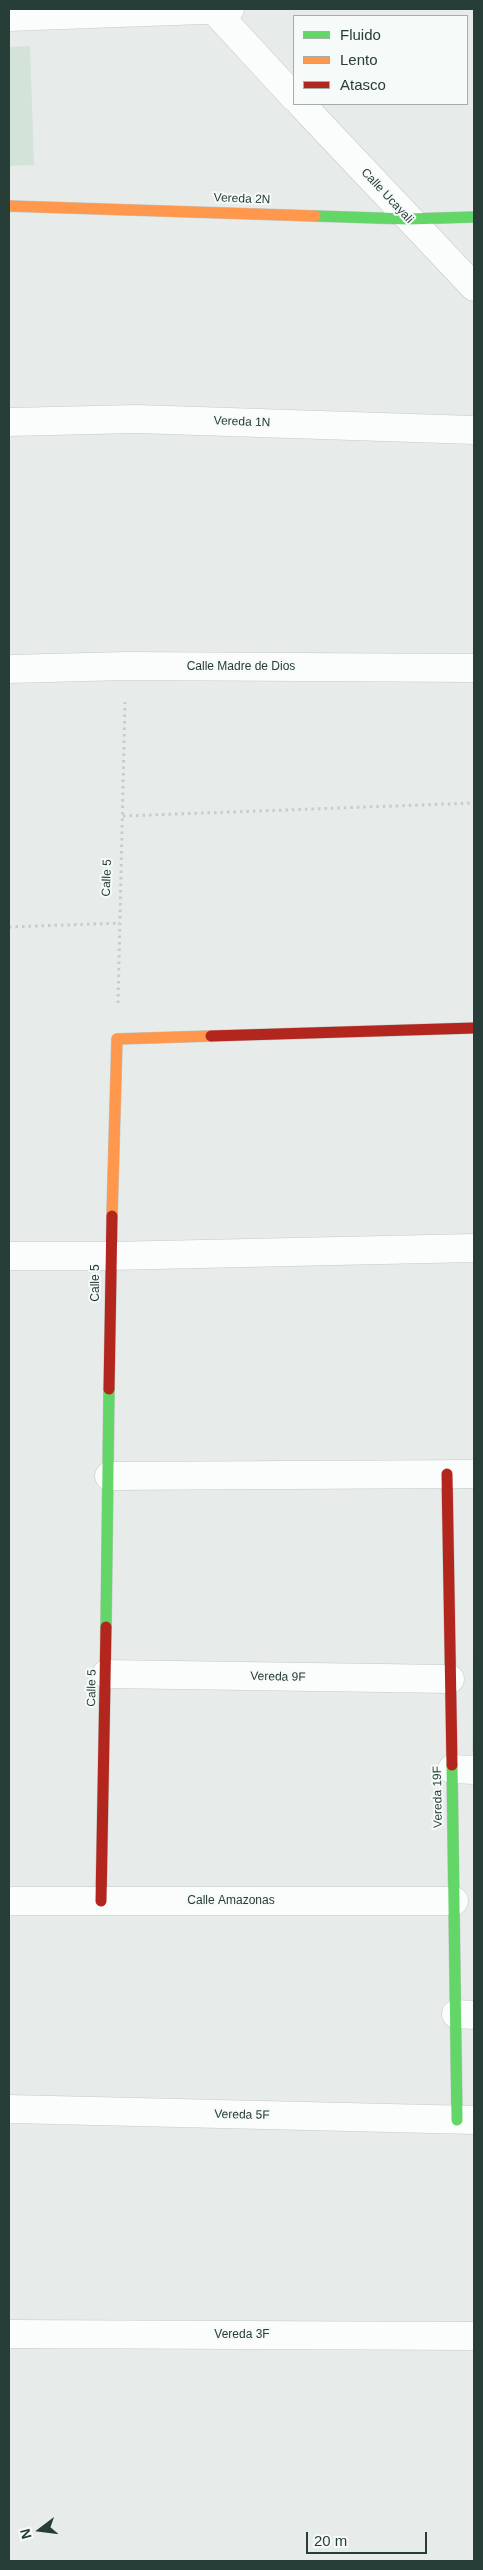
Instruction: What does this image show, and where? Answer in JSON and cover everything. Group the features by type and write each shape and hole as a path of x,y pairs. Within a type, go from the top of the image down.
{"street":[{"path":"9,17 219,9 293,96"},
{"name":"Calle Ucayali","path":"302,105 474,287"},
{"name":"Vereda 2N","path":"9,206 408,219 474,217"},
{"name":"Vereda 1N","path":"9,422 137,419 474,430"},
{"name":"Calle Madre de Dios","path":"9,669 126,666 474,668"},
{"path":"117,1039 474,1028"},
{"name":"Calle 5","path":"101,1901 109,1476 110,1256 117,1039"},
{"path":"9,1256 110,1256 474,1248"},
{"name":"Vereda 19F","path":"447,1474 450,1679 463,1770 454,1901 465,2015 466,2120"},
{"path":"109,1476 474,1474"},
{"name":"Vereda 9F","path":"106,1674 450,1679"},
{"name":"Calle Amazonas","path":"9,1901 454,1901"},
{"name":"Vereda 5F","path":"9,2109 466,2120"},
{"name":"Vereda 3F","path":"9,2334 474,2336"}],"path":[{"name":"Calle 5","path":"117,1039 126,666"},
{"path":"123,816 474,802"},
{"path":"9,927 120,923"}],"green space":[{"path":"30,46 34,165 9,166 9,47"},
{"path":"474,1514 474,1752 472,1752"}],"traffic: fast":[{"path":"315,216 408,219 474,217"},
{"path":"106,1627 109,1389"},
{"path":"452,1765 457,2120"}],"traffic: slow":[{"path":"9,206 315,216"},
{"path":"112,1216 117,1039 211,1036"}],"traffic: jam":[{"path":"211,1036 474,1028"},
{"path":"109,1389 112,1216"},
{"path":"447,1474 452,1765"},
{"path":"101,1901 106,1627"}]}
